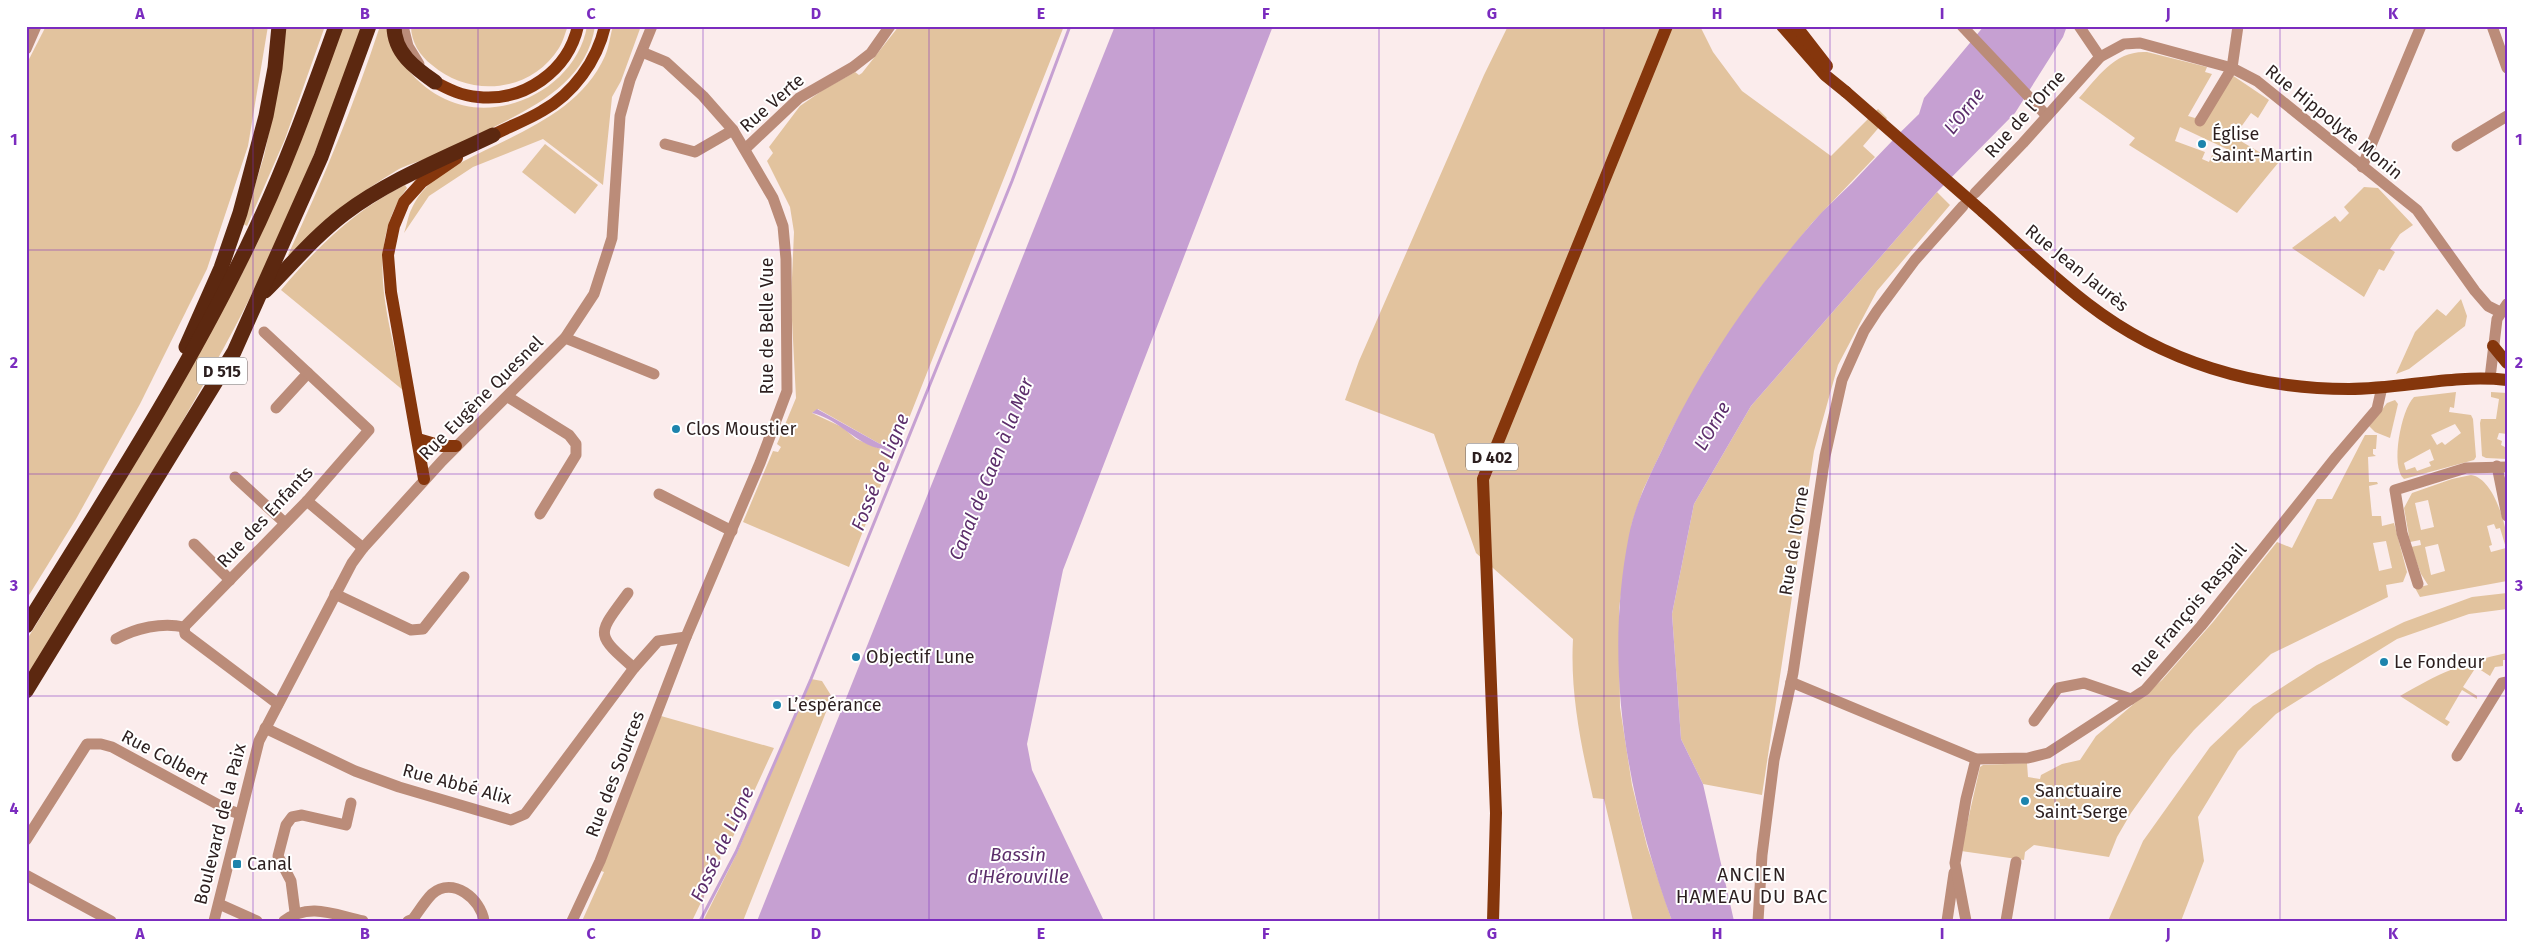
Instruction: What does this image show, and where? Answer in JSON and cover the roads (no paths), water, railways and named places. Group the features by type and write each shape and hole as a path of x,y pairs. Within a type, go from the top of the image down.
{"highway":[{"path":"185,364 186,343 221,268 240,214 266,116 275,68 279,26"},
{"name":"D 515","path":"26,626 185,364 247,246 274,188 300,124 336,26"},
{"name":"D 515","path":"26,691 234,352 321,157 369,26"},
{"path":"394,26 394,35 400,51 412,67 435,82"},
{"path":"260,296 326,229 359,203 410,174 493,135"}],"main road":[{"path":"435,82 464,95 478,97 505,96 519,92 542,80 564,59 578,26"},
{"path":"424,480 390,285 388,255 394,226 404,202 422,182 493,135 542,111 571,88 589,66 605,26"},
{"name":"D 402","path":"1493,921 1496,813 1483,478 1667,26"},
{"path":"1782,26 1825,75 1846,92"},
{"path":"1796,26 1846,92"},
{"name":"Rue Jean Jaurès","path":"1846,92 2088,304 2133,334 2179,356 2226,373 2271,383 2325,388 2382,388 2455,378 2507,380"},
{"path":"2493,346 2507,363"},
{"path":"418,439 442,446 456,446"}],"street":[{"path":"26,49 36,26"},
{"path":"403,26 412,54 435,82"},
{"name":"Rue Eugène Quesnel","path":"263,732 335,594 363,548 456,446 508,397 565,338 594,294 612,238 620,116 630,80 652,26"},
{"name":"Rue Verte","path":"745,150 799,98 853,68 871,53 890,26"},
{"path":"1962,26 1974,41 2047,116"},
{"path":"2079,26 2100,57"},
{"path":"2200,121 2232,68 2238,26"},
{"path":"2362,167 2421,26"},
{"path":"2492,26 2507,68"},
{"name":"Rue Hippolyte Monin","path":"2100,57 2124,44 2140,43 2232,68 2257,81 2417,210 2488,306 2503,308"},
{"name":"Rue de Belle Vue","path":"642,52 658,58 675,69 733,130 767,186 783,226 787,383 785,400 732,531 686,637"},
{"name":"Rue de l'Orne","path":"1975,193 2100,57"},
{"path":"2457,146 2507,116"},
{"path":"665,144 695,152 733,130"},
{"name":"Rue de l'Orne","path":"1758,921 1762,855 1774,760 1791,682 1825,456 1845,369 1864,331 1887,296 1963,206"},
{"path":"2490,378 2497,319 2503,308"},
{"path":"264,332 308,373 276,408"},
{"path":"565,338 654,374"},
{"name":"Rue des Enfants","path":"184,627 307,501 369,430 308,373"},
{"name":"Rue François Raspail","path":"1791,682 1976,759 2028,758 2048,753 2145,690 2201,626 2336,457 2377,409 2382,388"},
{"path":"508,397 569,435 576,444 576,455 540,514"},
{"path":"2418,584 2402,533 2395,490 2454,471 2502,466 2507,516"},
{"path":"235,476 285,523"},
{"path":"659,494 732,531"},
{"path":"307,501 363,548"},
{"path":"194,544 230,580"},
{"path":"335,594 411,630 423,629 464,576"},
{"path":"628,594 605,625 604,638 606,644 634,668"},
{"path":"116,639 126,633 169,624 184,627 185,634 278,704"},
{"name":"Rue Abbé Alix","path":"263,732 355,771 399,787 511,820 525,814 634,668 658,642 686,637"},
{"name":"Rue des Sources","path":"572,921 600,861 686,637"},
{"path":"2456,756 2502,683 2507,682"},
{"path":"2034,721 2058,688 2084,683 2131,699"},
{"name":"Boulevard de la Paix","path":"214,921 240,814 263,732"},
{"name":"Rue Colbert","path":"26,840 87,744 101,744 112,747 228,810 240,814"},
{"path":"1947,921 1966,799 1976,759"},
{"path":"295,912 291,882 278,856 286,825 292,817 302,815 346,825 351,803"},
{"path":"2006,921 2016,862"},
{"path":"1955,864 1966,921"},
{"path":"26,875 112,921"},
{"path":"408,921 413,919 433,893 443,889 455,889 468,893 476,900 484,921"},
{"path":"219,904 257,921"},
{"path":"284,921 295,912 310,909 363,921"}],"water":[{"path":"1115,26 1273,26 1063,570 1027,744 1032,770 1104,921 757,921"},
{"name":"L'Orne","path":"1984,26 2067,26 2063,37 2015,113 1937,192 1751,406 1694,504 1672,614 1681,739 1703,784 1734,921 1672,921 1656,874 1632,779 1624,731 1619,682 1618,633 1622,584 1629,535 1635,513 1652,470 1693,389 1749,302 1818,217 1919,114 1924,98"},
{"path":"817,409 880,444 895,442 902,436 893,458 891,452 871,446 828,419 812,413"}],"waterway":[{"name":"Fossé de Ligne","path":"700,921 736,852 811,679 1012,181 1070,26"}],"place":[{"name":"Église Saint-Martin","path":"2202,144"},
{"name":"Clos Moustier","path":"676,429"},
{"name":"Objectif Lune","path":"856,657"},
{"name":"Le Fondeur","path":"2384,662"},
{"name":"L’espérance","path":"777,705"},
{"name":"Sanctuaire Saint-Serge","path":"2025,801"},
{"name":"Canal","path":"237,864"}],"district":[{"name":"ANCIEN HAMEAU DU BAC","path":"1752,885"}],"water label":[{"name":"Canal de Caen à la Mer","path":"991,469"},
{"name":"Bassin d'Hérouville","path":"1018,865"}]}
